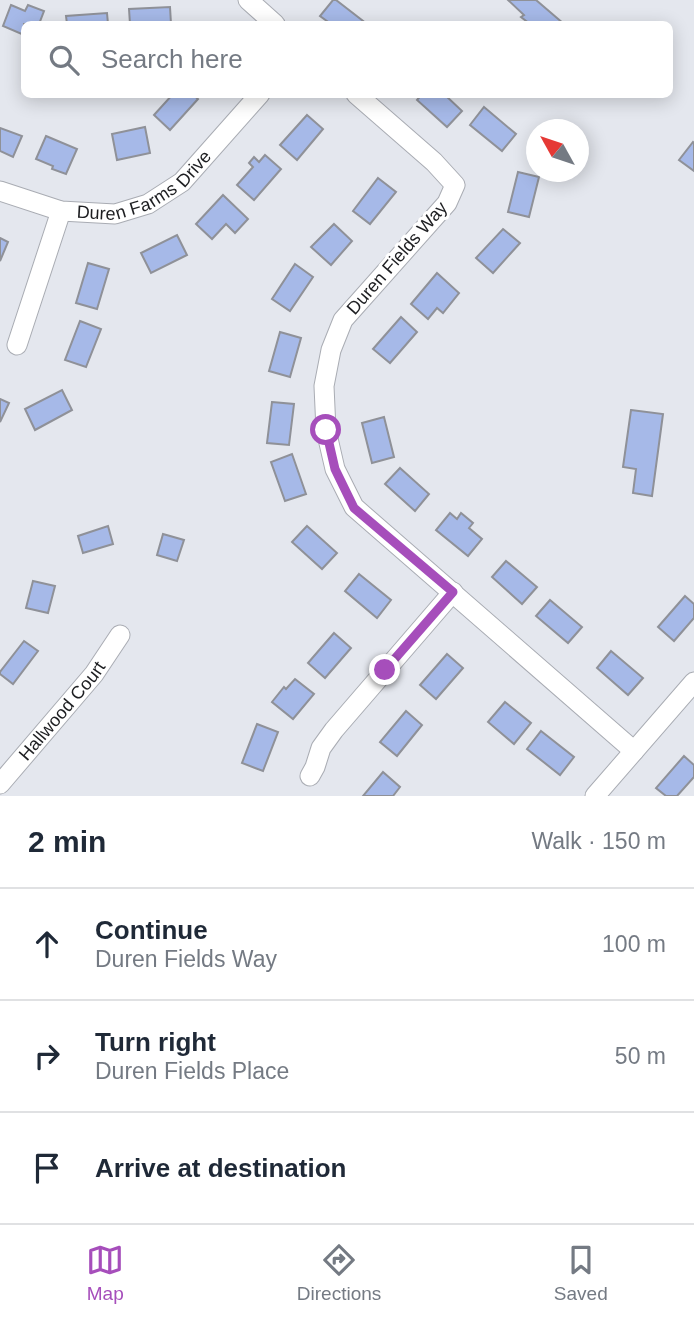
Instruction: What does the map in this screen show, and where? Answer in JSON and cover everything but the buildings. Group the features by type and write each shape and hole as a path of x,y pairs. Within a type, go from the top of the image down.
{"street":[{"path":"248,0 272,21"},
{"name":"Duren Farms Drive","path":"0,191 61,211 116,214 148,204 182,182 256,98"},
{"name":"Duren Fields Way","path":"361,98 434,162 456,185 447,203 343,320 331,351 324,386 326,430 335,469 354,508 634,751"},
{"path":"17,345 61,211"},
{"path":"310,776 321,748 334,730 453,592"},
{"name":"Hallwood Court","path":"0,784 94,674 120,635"},
{"path":"595,796 694,682"}],"route":[{"path":"326,430 335,469 354,508 453,592 385,670"}]}
